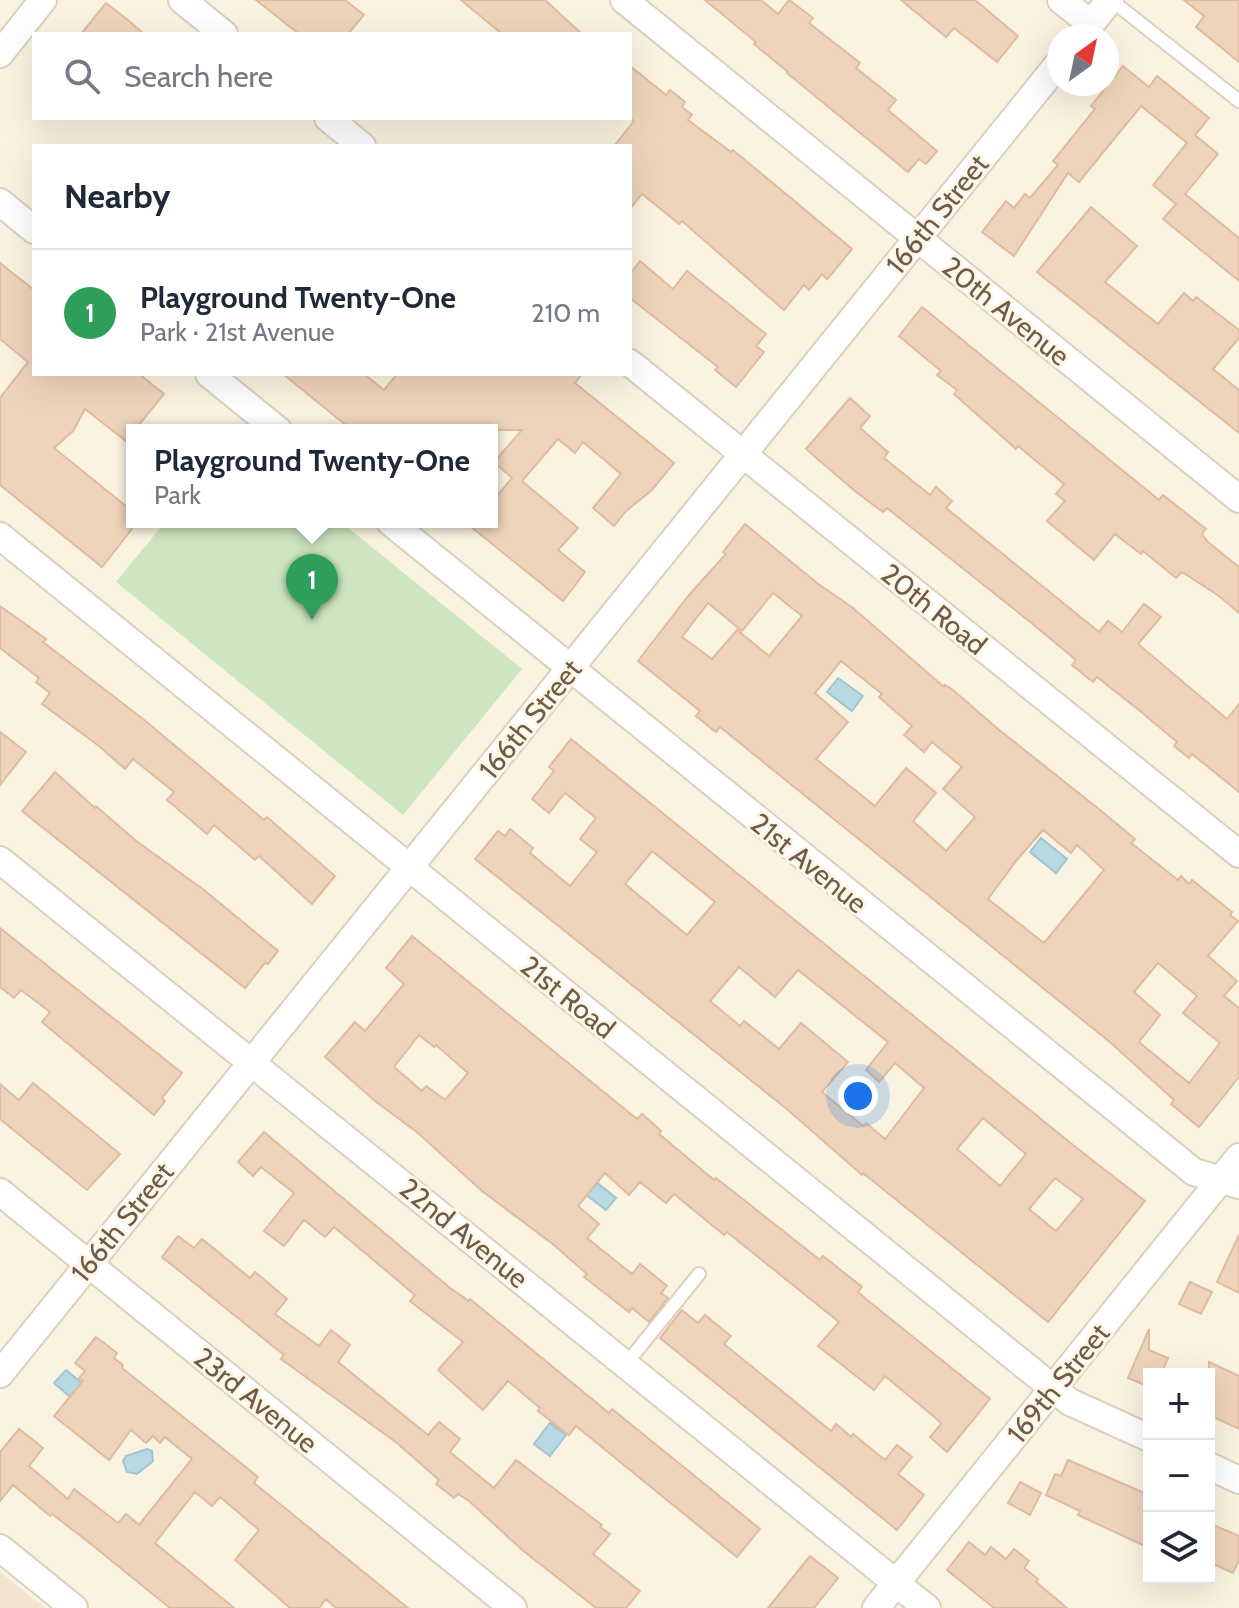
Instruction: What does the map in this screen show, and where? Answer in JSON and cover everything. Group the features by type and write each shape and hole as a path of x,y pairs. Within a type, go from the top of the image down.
{"street":[{"path":"0,54 43,0"},
{"path":"182,0 222,32"},
{"name":"20th Avenue","path":"624,0 1239,499"},
{"path":"1061,0 1081,24"},
{"path":"1091,24 1110,0"},
{"name":"166th Street","path":"0,1374 1047,78"},
{"path":"330,120 360,144"},
{"path":"0,202 32,228"},
{"name":"20th Road","path":"632,365 1239,854"},
{"path":"211,376 271,424"},
{"name":"21st Avenue","path":"397,528 1194,1172 1230,1182"},
{"name":"21st Road","path":"0,536 1070,1402 1143,1435"},
{"name":"22nd Avenue","path":"0,860 927,1608"},
{"name":"169th Street","path":"876,1608 1054,1388 1230,1182 1239,1157"},
{"name":"23rd Avenue","path":"0,1192 513,1608"},
{"path":"1215,1469 1239,1480"},
{"path":"0,1548 74,1608"}],"lane":[{"path":"1110,0 1239,101"},
{"path":"626,1364 699,1274"}],"shaded area":[{"path":"0,1572 45,1608 0,1608"}],"green space":[{"path":"160,528 348,528 522,669 403,815 116,582"}],"water":[{"path":"838,678 863,696 852,711 827,692"},
{"path":"1041,838 1067,859 1056,873 1030,852"},
{"path":"590,1177 616,1198 606,1210 580,1190"},
{"path":"66,1370 89,1389 77,1403 54,1383"},
{"path":"550,1423 566,1435 550,1456 534,1444"},
{"path":"147,1449 152,1451 153,1461 137,1474 127,1472 123,1461 126,1456"}],"building":[{"path":"256,0 345,0 364,15 350,32 296,32"},
{"path":"461,0 545,0 580,32 500,32"},
{"path":"705,0 761,0 778,14 789,0 813,18 809,23 860,63 856,68 896,100 888,110 937,151 926,164 919,159 908,172 787,73 754,44 756,42"},
{"path":"901,0 975,0 1018,36 997,62 954,28 946,37"},
{"path":"1184,0 1239,0 1239,62 1196,27 1204,16"},
{"path":"106,3 142,32 83,32"},
{"path":"1123,66 1149,87 1157,76 1209,118 1195,135 1218,154 1185,194 1239,238 1239,281 1163,219 1176,204 1153,185 1187,143 1141,106 1079,182 1068,173 1014,256 982,232 1006,201 1014,208 1025,194 1030,198 1058,165 1053,161 1095,109 1091,106 1099,96 1119,96 1119,71"},
{"path":"632,68 666,95 670,90 685,102 682,107 692,115 688,120 731,152 733,150 852,249 827,279 822,274 809,290 804,285 784,310 682,221 679,224 642,194 632,206 632,144 616,144 634,121"},
{"path":"1091,207 1137,246 1105,282 1158,324 1184,293 1193,301 1196,297 1239,330 1239,338 1213,369 1239,390 1239,433 1037,272"},
{"path":"640,261 673,289 687,271 766,334 756,346 764,352 736,387 715,370 718,367 632,300 632,271"},
{"path":"0,263 32,288 32,376 142,376 164,394 140,424 126,424 126,441 85,409 73,431 54,448 126,506 126,528 132,529 102,567 0,485 0,398 28,362 0,339"},
{"path":"922,307 1159,500 1163,495 1206,529 1202,534 1208,542 1239,567 1239,613 1182,572 1176,578 1143,551 1141,554 1115,534 1094,560 1047,521 1065,501 1056,494 1064,484 1018,446 1016,449 954,394 957,390 937,375 941,371 899,336"},
{"path":"285,376 366,376 384,390 395,376 580,376 575,383 674,463 652,490 625,512 614,526 593,508 621,474 583,442 575,453 558,439 522,481 578,528 558,550 585,572 563,601 472,528 498,528 498,495 512,478 498,466 498,457 522,430 498,430 498,424 345,424"},
{"path":"850,398 870,416 860,428 888,452 884,458 930,495 936,487 952,501 946,508 1099,632 1108,621 1122,632 1144,604 1161,617 1138,644 1227,719 1239,704 1239,792 1192,754 1189,758 1174,746 1177,742 1097,677 1093,682 1072,665 1076,660 1029,621 887,508 883,512 856,492 806,449"},
{"path":"745,524 1105,814 1135,839 1131,843 1178,880 1181,876 1189,884 1192,880 1232,912 1230,915 1238,921 1208,956 1237,981 1224,996 1239,1008 1239,1077 1199,1127 1171,1104 1174,1100 1111,1043 720,727 716,732 696,716 700,711 638,661 689,595 726,554 723,552","holes":["773,593 802,616 769,656 737,630 712,659 682,637 708,603 742,631","841,661 882,694 879,697 912,726 904,735 924,752 932,742 962,767 943,789 975,817 946,851 913,821 936,793 906,768 875,806 816,759 848,722 815,693","1043,830 1071,853 1077,845 1104,870 1044,943 988,899","1158,963 1197,996 1183,1013 1220,1043 1189,1083 1139,1042 1160,1015 1134,992"]},
{"path":"0,606 46,639 43,642 143,719 264,820 267,817 335,876 312,904 259,856 255,860 214,825 207,834 167,800 174,792 133,759 125,769 42,704 50,693 36,682 39,678 0,648"},
{"path":"0,732 26,752 0,785"},
{"path":"571,739 1145,1201 1048,1322 862,1175 788,1110 475,859 498,831 505,836 510,829 533,848 530,853 570,886 597,852 580,839 596,818 565,793 549,813 532,799 554,771 549,767","holes":["652,851 715,902 687,935 625,884","739,967 775,997 798,970 888,1042 866,1070 879,1082 895,1063 924,1088 885,1139 866,1123 863,1126 822,1092 848,1062 801,1023 779,1049 744,1021 740,1026 710,1001","983,1118 1026,1154 1000,1186 957,1149","1055,1178 1083,1199 1056,1231 1029,1209"]},
{"path":"55,772 95,808 204,890 278,951 245,988 22,811"},
{"path":"0,928 182,1073 162,1098 165,1101 154,1115 42,1022 50,1012 21,990 14,998 0,987"},
{"path":"412,936 637,1119 642,1114 661,1131 659,1134 714,1180 716,1178 820,1260 823,1256 862,1287 858,1292 866,1299 990,1399 947,1452 930,1437 941,1424 939,1421 885,1376 874,1390 818,1346 839,1322 727,1232 724,1235 674,1194 666,1203 640,1182 629,1195 605,1173 578,1206 599,1224 587,1238 632,1274 640,1264 667,1286 661,1293 668,1298 649,1322 632,1308 629,1312 584,1277 587,1274 554,1245 482,1191 418,1133 375,1101 325,1057 355,1022 365,1031 404,984 386,968","holes":["419,1035 434,1047 436,1045 468,1073 445,1100 426,1086 422,1091 394,1067"]},
{"path":"33,1083 120,1154 87,1190 0,1119 0,1084 19,1100"},
{"path":"264,1132 450,1288 470,1299 609,1413 612,1409 760,1529 737,1557 576,1426 569,1435 538,1411 540,1408 508,1381 483,1410 438,1370 463,1342 410,1301 415,1295 334,1227 325,1237 304,1220 284,1246 264,1231 294,1193 261,1167 253,1176 238,1162"},
{"path":"1239,1235 1239,1293 1217,1282"},
{"path":"178,1236 194,1248 202,1239 250,1278 255,1272 287,1299 275,1314 319,1346 331,1330 350,1345 338,1362 428,1435 439,1422 460,1439 450,1452 494,1488 516,1460 602,1525 600,1527 610,1534 593,1554 640,1591 626,1608 596,1608 521,1549 469,1501 458,1494 454,1498 436,1484 439,1480 397,1443 281,1359 284,1355 162,1257"},
{"path":"1190,1282 1212,1292 1201,1314 1179,1304"},
{"path":"682,1310 698,1323 705,1315 731,1336 724,1344 831,1431 836,1424 885,1460 897,1445 912,1457 898,1474 924,1495 897,1530 660,1338"},
{"path":"1149,1329 1149,1350 1168,1358 1164,1368 1143,1368 1143,1384 1128,1378"},
{"path":"96,1337 117,1353 114,1358 123,1365 122,1368 258,1477 254,1483 408,1608 336,1608 326,1599 319,1608 290,1608 235,1560 259,1530 220,1497 212,1506 195,1492 155,1543 234,1608 170,1608 13,1485 0,1501 0,1452 19,1429 43,1448 29,1466 68,1499 74,1489 118,1523 126,1514 139,1525 192,1459 165,1437 160,1443 153,1436 146,1443 131,1430 109,1460 54,1416 83,1381 79,1378 85,1371 75,1363"},
{"path":"1209,1362 1239,1376 1239,1429 1215,1418 1215,1368 1209,1368"},
{"path":"1068,1460 1143,1492 1143,1545 1078,1515 1080,1511 1046,1495 1055,1474 1061,1476"},
{"path":"1020,1482 1041,1493 1030,1515 1008,1503"},
{"path":"1215,1526 1239,1536 1239,1560 1233,1573 1215,1565"},
{"path":"969,1542 985,1555 991,1547 1006,1559 1014,1549 1029,1561 1024,1568 1038,1579 1036,1582 1067,1608 994,1608 947,1570"},
{"path":"810,1556 838,1578 814,1608 768,1608"}],"place":[{"name":"Playground Twenty-One","path":"312,620"}]}
